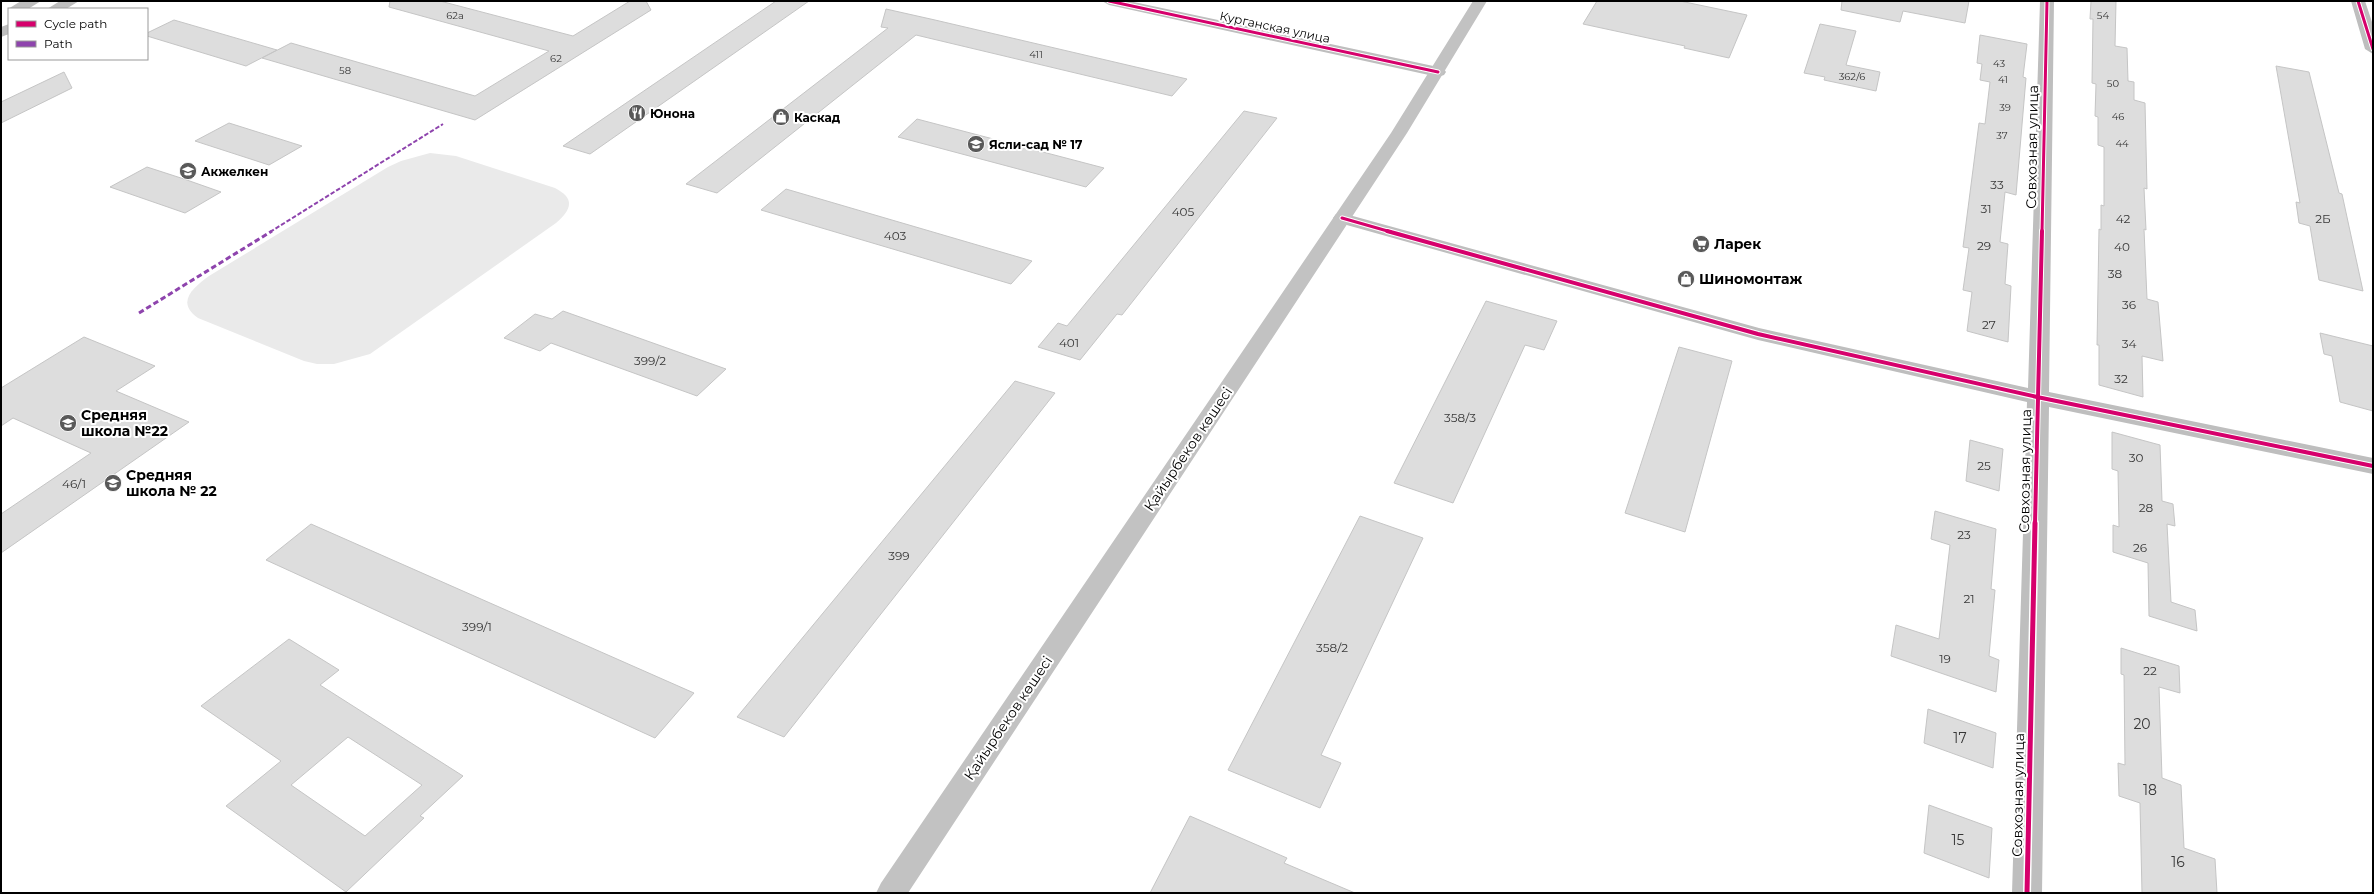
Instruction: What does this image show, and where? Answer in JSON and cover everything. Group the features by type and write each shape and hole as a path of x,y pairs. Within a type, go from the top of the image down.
{"main road":[{"name":"Қайырбеков көшесі","path":"891,893 1342,218 1438,72 1480,1"}],"street":[{"path":"17,8 34,1"},
{"path":"56,8 72,1"},
{"name":"Курганская улица","path":"1108,1 1438,72"},
{"name":"Совхозная улица","path":"2027,893 2047,1"},
{"path":"2358,1 2373,49"},
{"path":"1342,218 1758,334 2037,397 2373,466"}],"shaded area":[{"path":"430,153 456,156 555,188 566,196 569,205 568,209 556,223 370,354 334,364 317,364 304,361 198,318 191,312 187,301 189,295 209,276 388,167 401,161"}],"building":[{"path":"390,1 440,1 573,36 630,1 646,1 651,10 475,120 262,58 291,43 475,96 549,51 389,7"},
{"path":"776,1 809,1 590,154 563,146"},
{"path":"1597,1 1680,1 1747,15 1729,58 1684,48 1685,46 1583,24"},
{"path":"1842,1 1969,1 1965,23 1903,11 1900,22 1841,10"},
{"path":"2091,1 2116,1 2115,46 2127,48 2128,81 2134,82 2134,100 2145,103 2147,189 2144,188 2146,230 2144,229 2147,299 2158,302 2163,361 2142,356 2143,397 2099,385 2099,345 2097,345 2099,229 2101,230 2101,205 2104,206 2104,147 2098,145 2098,117 2095,116 2096,84 2092,83 2093,19 2090,19"},
{"path":"886,9 1187,79 1172,96 916,35 717,193 686,184 888,28 881,27"},
{"path":"174,20 277,50 246,66 148,36 148,33"},
{"path":"1820,24 1856,31 1846,65 1880,72 1876,91 1824,80 1825,77 1804,73"},
{"path":"1980,35 2027,44 2023,77 2026,78 2016,195 2005,192 2000,242 2008,244 2005,284 2011,286 2008,342 1967,331 1972,292 1963,290 1969,248 1963,247 1979,123 1985,124 1990,82 1980,80 1982,64 1977,63"},
{"path":"2276,66 2309,72 2339,193 2342,194 2363,291 2319,280 2310,226 2299,223 2296,202 2300,203"},
{"path":"64,72 72,88 1,123 1,102"},
{"path":"1244,111 1277,118 1122,315 1117,314 1080,360 1038,347 1058,323 1067,326"},
{"path":"917,119 1104,168 1086,187 898,137"},
{"path":"229,123 302,146 269,165 195,141"},
{"path":"147,167 221,192 185,213 110,187"},
{"path":"786,189 1032,261 1011,284 761,210"},
{"path":"1486,301 1557,321 1544,350 1525,345 1453,503 1394,483"},
{"path":"563,311 726,369 697,396 551,343 540,351 504,338 535,314 552,319"},
{"path":"2320,333 2373,346 2373,411 2340,402 2332,356 2324,354"},
{"path":"84,337 155,366 116,391 189,422 1,553 1,514 91,453 13,418 1,426 1,388"},
{"path":"1679,347 1732,361 1685,532 1625,513"},
{"path":"1015,381 1055,393 784,737 737,717"},
{"path":"2112,432 2160,445 2162,501 2173,504 2175,526 2167,524 2171,602 2195,610 2197,631 2149,616 2148,563 2113,552 2113,525 2119,527 2118,471 2112,469"},
{"path":"1970,440 2003,449 1999,491 1966,481"},
{"path":"1935,511 1996,529 1991,589 1995,590 1989,656 1999,660 1996,692 1891,656 1896,625 1939,639 1950,545 1931,539"},
{"path":"1360,516 1423,538 1321,755 1341,763 1320,808 1228,770"},
{"path":"311,524 694,693 655,738 266,560"},
{"path":"289,639 339,670 320,685 463,776 420,816 424,818 346,892 226,806 281,761 201,706","holes":["348,737 422,785 365,836 291,785"]},
{"path":"2121,648 2179,666 2180,693 2159,687 2162,778 2181,785 2184,848 2215,859 2217,893 2142,893 2140,803 2119,796 2118,763 2125,765 2124,675 2121,674"},
{"path":"1928,709 1996,733 1993,768 1924,743"},
{"path":"1929,805 1992,828 1989,878 1924,853"},
{"path":"1190,816 1287,858 1284,863 1355,893 1150,893"}],"marked path":[{"path":"139,313 443,124"}],"cycle path":[{"path":"1109,1 1438,72"},
{"path":"2027,893 2047,1"},
{"path":"2358,1 2373,49"},
{"path":"1342,218 1758,334 2037,397 2373,466"}],"place":[{"name":"Юнона","path":"637,113"},
{"name":"Каскад","path":"781,117"},
{"name":"Ясли-сад № 17","path":"976,144"},
{"name":"Акжелкен","path":"188,171"},
{"name":"Ларек","path":"1701,244"},
{"name":"Шиномонтаж","path":"1686,279"},
{"name":"Средняя школа №22","path":"68,423"},
{"name":"Средняя школа № 22","path":"113,483"}]}
